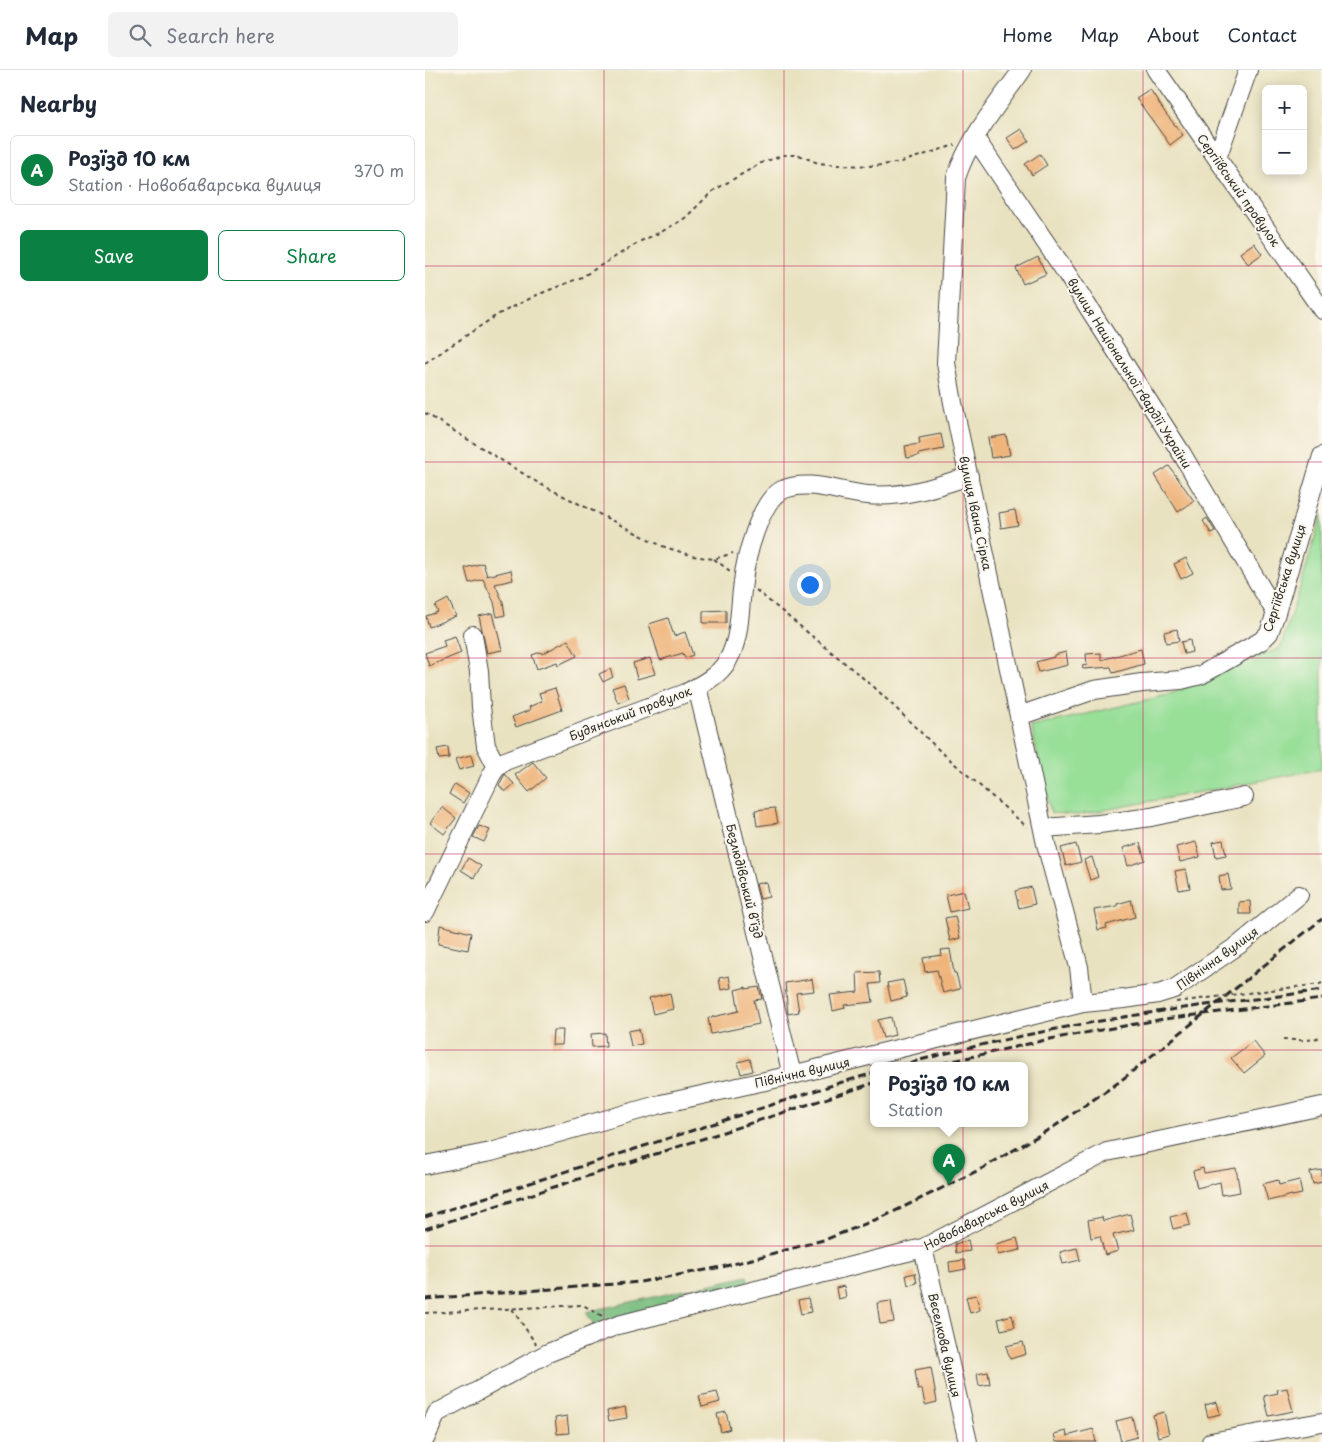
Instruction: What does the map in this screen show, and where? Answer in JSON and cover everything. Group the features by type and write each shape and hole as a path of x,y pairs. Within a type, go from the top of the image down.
{"street":[{"name":"вулиця Івана Сірка","path":"1022,70 975,138 961,163 956,178 946,362 953,403 1045,836 1079,966 1083,1003"},
{"name":"Сергіївський провулок","path":"1156,70 1322,310"},
{"path":"1217,158 1248,70"},
{"name":"вулиця Національної гвардії України","path":"975,138 1067,274 1177,446 1276,613"},
{"name":"Сергіївська вулиця","path":"1019,716 1094,690 1181,680 1201,675 1261,642 1269,633 1276,613 1322,456"},
{"name":"Будянський провулок","path":"497,767 505,761 686,693 716,674 727,662 734,647 738,629 743,580 757,524 765,507 781,490 799,486 814,486 868,495 895,495 929,489 969,476"},
{"path":"425,912 497,767 486,746 479,671 473,634"},
{"name":"Безлюдівський в'їзд","path":"697,687 792,1075"},
{"path":"1045,836 1099,824 1151,817 1244,797"},
{"name":"Північна вулиця","path":"425,1165 491,1152 661,1104 792,1075 1083,1003 1142,997 1174,990 1240,944 1299,895"},
{"name":"Новобаварська вулиця","path":"425,1439 437,1413 548,1353 618,1325 923,1248 1107,1152 1322,1106"},
{"name":"Веселкова вулиця","path":"923,1248 968,1442"},
{"path":"1211,1442 1322,1422"}],"path":[{"path":"425,362 497,315 582,276 641,241 685,218 713,191 761,163 784,155 799,155 818,163 875,166 901,162 975,138"},
{"path":"425,413 540,484 662,546 693,556 714,559 731,554 738,549"},
{"path":"714,559 743,580 874,687 939,750 1045,836"},
{"path":"1176,1002 1321,984"},
{"path":"1283,1038 1301,1040 1322,1036"},
{"path":"425,1313 583,1305 618,1325"},
{"path":"512,1308 536,1344 548,1353"}],"green space":[{"path":"1322,513 1322,769 1078,815 1051,813 1031,727 1168,695 1280,648"},
{"path":"748,1276 749,1285 594,1325 586,1312"}],"building":[{"path":"1150,89 1166,114 1183,135 1170,145 1136,98"},
{"path":"1021,129 1029,141 1015,150 1007,138"},
{"path":"1040,154 1047,165 1032,175 1025,164"},
{"path":"1254,243 1262,254 1248,264 1240,253"},
{"path":"1038,257 1046,274 1023,284 1016,268"},
{"path":"941,434 944,449 907,458 905,446 920,444 919,438"},
{"path":"1006,435 1010,455 991,458 988,438"},
{"path":"1169,466 1194,501 1178,512 1155,475"},
{"path":"1015,510 1018,525 1001,528 999,513"},
{"path":"1207,518 1215,531 1211,533 1203,521"},
{"path":"1186,558 1193,573 1181,579 1174,564"},
{"path":"483,563 487,576 511,570 513,580 495,584 503,602 505,615 497,617 494,602 483,579 469,583 465,568"},
{"path":"448,599 456,616 429,627 426,616 438,612 435,606"},
{"path":"726,610 726,623 703,623 703,611"},
{"path":"493,613 502,650 487,653 479,616"},
{"path":"668,618 674,636 685,632 693,655 685,658 683,653 660,660 649,624"},
{"path":"1177,629 1179,641 1166,643 1164,632"},
{"path":"455,636 461,653 429,666 425,653 445,646 443,640"},
{"path":"568,640 577,656 558,665 557,662 537,669 532,655 541,652 542,654"},
{"path":"1190,640 1192,652 1184,654 1181,642"},
{"path":"1141,649 1144,664 1113,673 1111,667 1083,669 1082,666 1087,665 1086,654 1101,653 1101,660"},
{"path":"1066,652 1068,665 1039,672 1036,662"},
{"path":"650,658 655,674 637,679 633,663"},
{"path":"610,669 613,677 603,682 599,674"},
{"path":"624,684 629,698 618,703 612,688"},
{"path":"555,688 562,710 516,727 512,717 530,710 529,707 542,701 539,693"},
{"path":"448,747 449,758 439,759 437,749"},
{"path":"471,755 474,766 459,770 455,759"},
{"path":"533,762 546,778 529,792 515,775"},
{"path":"505,774 514,784 505,792 499,785"},
{"path":"455,784 469,793 463,803 449,794"},
{"path":"442,807 456,818 444,834 430,823"},
{"path":"775,808 778,823 757,826 755,810"},
{"path":"479,826 490,830 484,842 473,837"},
{"path":"1223,840 1226,855 1216,857 1213,842"},
{"path":"1196,842 1200,857 1180,862 1176,847"},
{"path":"1140,843 1145,860 1128,866 1123,848"},
{"path":"1076,844 1081,862 1066,866 1061,848"},
{"path":"1092,857 1098,877 1090,880 1084,860"},
{"path":"468,858 481,866 474,878 461,870"},
{"path":"1186,869 1190,888 1179,890 1175,871"},
{"path":"1228,874 1231,889 1221,890 1219,876"},
{"path":"766,882 769,897 760,899 756,884"},
{"path":"1031,887 1035,904 1019,908 1015,891"},
{"path":"964,891 968,908 950,912 946,895"},
{"path":"1131,900 1135,917 1106,925 1107,928 1098,930 1094,910 1117,906 1117,904"},
{"path":"1250,901 1251,914 1239,914 1239,902"},
{"path":"955,916 960,938 950,941 945,918"},
{"path":"440,925 471,933 468,950 438,944"},
{"path":"950,949 954,973 956,973 960,989 943,993 937,970 925,972 923,958 942,955 941,950"},
{"path":"879,972 880,983 870,984 873,1002 844,1005 845,1008 833,1011 830,995 858,992 857,973"},
{"path":"729,976 731,988 721,990 719,978"},
{"path":"812,979 814,991 796,993 799,1012 788,1014 785,983"},
{"path":"903,980 907,997 891,1001 887,983"},
{"path":"746,987 746,989 759,987 762,999 754,1000 759,1024 711,1034 708,1018 739,1011 735,990"},
{"path":"670,993 673,1009 653,1014 649,998"},
{"path":"891,1017 895,1035 883,1038 878,1020"},
{"path":"639,1029 642,1044 631,1046 628,1031"},
{"path":"553,1030 563,1030 562,1045 552,1045"},
{"path":"605,1033 606,1046 592,1047 591,1034"},
{"path":"1253,1041 1265,1056 1244,1073 1231,1058"},
{"path":"750,1059 753,1071 741,1074 738,1062"},
{"path":"1203,1168 1204,1173 1236,1168 1240,1192 1222,1195 1220,1182 1197,1188 1193,1171"},
{"path":"1322,1170 1322,1182 1313,1184 1310,1172"},
{"path":"1278,1180 1279,1185 1299,1180 1302,1194 1268,1201 1263,1184"},
{"path":"1187,1213 1190,1225 1173,1229 1170,1217"},
{"path":"1130,1214 1134,1230 1113,1235 1118,1251 1105,1255 1100,1236 1091,1238 1088,1220 1102,1217 1103,1221"},
{"path":"1017,1238 1020,1250 998,1255 996,1244"},
{"path":"968,1240 970,1251 956,1253 955,1244"},
{"path":"1077,1248 1080,1260 1063,1264 1060,1252"},
{"path":"964,1260 966,1269 950,1272 949,1262"},
{"path":"915,1273 917,1283 908,1285 906,1275"},
{"path":"844,1286 846,1297 838,1299 836,1288"},
{"path":"976,1295 980,1310 970,1313 966,1297"},
{"path":"808,1298 811,1312 801,1314 798,1300"},
{"path":"891,1301 894,1322 880,1324 877,1303"},
{"path":"1012,1315 1015,1327 1001,1330 998,1319"},
{"path":"1023,1342 1026,1354 1010,1359 1006,1346"},
{"path":"931,1367 937,1402 925,1405 922,1389 918,1390 915,1370"},
{"path":"988,1372 990,1384 979,1386 977,1374"},
{"path":"1287,1388 1293,1411 1269,1416 1264,1396 1278,1393 1277,1390"},
{"path":"717,1392 720,1402 702,1407 699,1396"},
{"path":"1217,1402 1220,1414 1208,1417 1205,1405"},
{"path":"625,1407 627,1418 609,1421 607,1411"},
{"path":"726,1412 730,1429 721,1432 717,1414"},
{"path":"1164,1412 1169,1434 1158,1437 1153,1415"},
{"path":"567,1416 569,1433 557,1434 555,1418"},
{"path":"1132,1417 1137,1437 1121,1441 1116,1421"},
{"path":"1093,1429 1096,1442 1056,1442 1054,1434 1066,1431 1067,1436"}],"railway":[{"path":"425,1299 640,1282 722,1267 827,1239 885,1216 983,1168 1055,1126 1119,1082 1322,919"},
{"path":"913,1062 997,1041 1096,1022 1183,1008 1322,990"},
{"path":"949,1062 1050,1039 1164,1019 1322,999"},
{"path":"425,1217 870,1074"},
{"path":"425,1229 870,1084"}],"place":[{"name":"Розїзд 10 км","path":"949,1185"}]}
